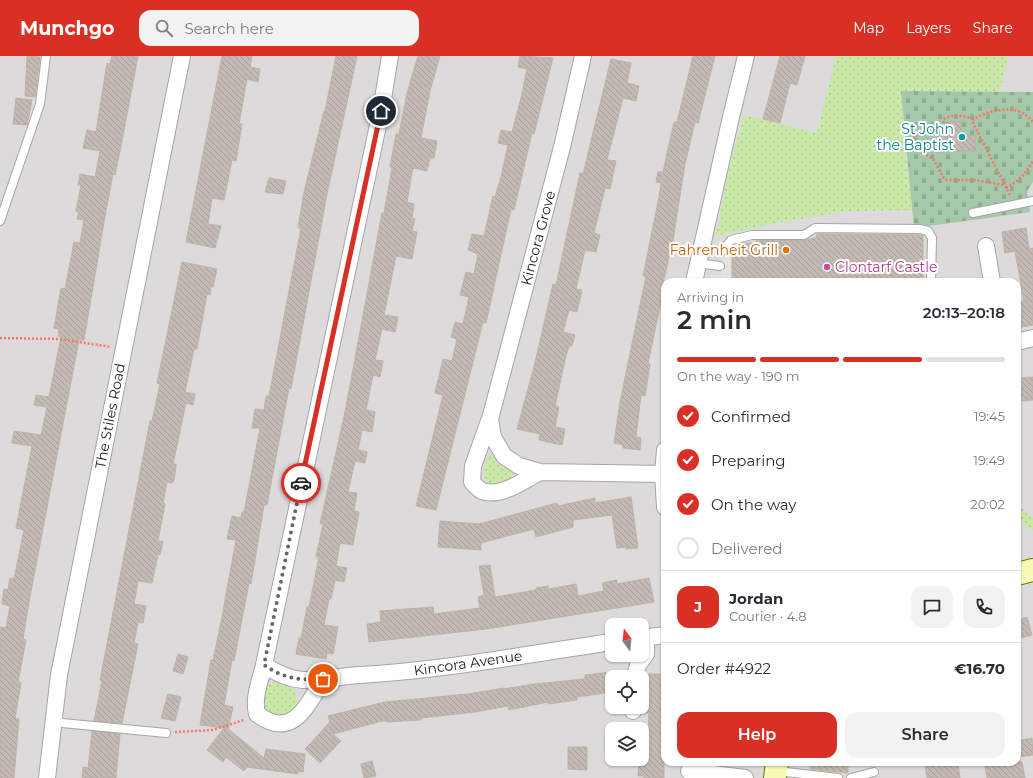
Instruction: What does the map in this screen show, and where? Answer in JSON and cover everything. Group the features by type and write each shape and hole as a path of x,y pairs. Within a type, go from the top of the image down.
{"street":[{"name":"The Stiles Road","path":"47,778 52,722 59,675 182,56"},
{"path":"323,679 308,706 299,717 288,723 270,722 256,714 254,704 264,665 381,111 390,56"},
{"name":"Kincora Grove","path":"540,472 511,487 495,492 481,490 472,482 472,466 490,419 562,147 583,56"},
{"path":"695,278 746,56"},
{"path":"986,246 991,278"},
{"path":"1021,341 1033,338"},
{"name":"Kincora Grove","path":"490,419 492,437 504,456 519,466 540,472 661,474"},
{"path":"1021,573 1033,570"},
{"path":"649,637 661,636"},
{"name":"Kincora Avenue","path":"264,665 286,677 303,680 323,679 449,667 605,643"},
{"path":"690,770 745,778"}],"lane":[{"path":"0,221 40,104 46,56"},
{"path":"974,213 1033,201"},
{"path":"721,252 731,240 752,235 804,235 815,228 920,229 928,231 932,238 931,278"},
{"path":"698,263 720,266"},
{"path":"52,722 166,733"},
{"path":"776,770 838,778"},
{"path":"851,778 874,772"}],"path":[{"path":"1004,184 974,180 947,180 943,177 934,160 916,148 913,140 915,136 920,134 940,134 943,131 944,119 947,117 967,117 973,119 992,112 1006,110 1018,111 1027,116 1033,122"},
{"path":"973,119 972,121 976,130 1006,188 1026,173 1033,160"},
{"path":"0,338 60,339 123,350"},
{"path":"166,733 213,730 256,714"}],"shaded area":[{"path":"0,56 1033,56 1033,778 0,778"},
{"path":"721,256 732,256 732,278 711,278 711,275 721,275"}],"green space":[{"path":"836,56 1008,56 1000,92 901,91 906,158 913,210 850,211 781,222 716,236 729,169 744,115 817,133"},
{"path":"901,91 1033,92 1033,182 1027,191 1030,212 914,228"},
{"path":"489,454 495,455 515,471 514,476 509,480 489,484 484,479 483,472"},
{"path":"1021,508 1033,518 1033,530 1021,523"},
{"path":"279,681 292,686 297,699 292,712 279,717 266,712 261,699 266,686"}],"building":[{"path":"27,56 40,57 35,97 25,96"},
{"path":"112,56 138,56 115,175 113,174 105,216 84,340 79,340 29,602 23,639 26,640 18,682 21,683 15,718 19,719 14,778 0,778 0,627 6,628 10,606 2,604 4,589 8,590 10,578 14,579 24,530 16,528 32,446 12,443 14,431 41,435 47,407 34,405 36,395 49,397 61,337 58,336 59,329 54,328 61,288 65,289 74,242 80,243 84,220 77,219 79,212 76,211 81,185 78,185 80,174 95,177 100,151 83,148 87,130 96,132 107,63 110,64"},
{"path":"222,56 252,56 250,67 260,69 258,82 247,79 239,124 242,124 236,161 232,160 224,200 212,198 208,224 221,226 215,248 186,242"},
{"path":"336,56 357,56 327,194 291,389 289,388 267,505 264,505 251,584 249,583 224,705 233,707 228,729 264,758 266,749 305,754 303,772 298,771 298,774 247,767 244,771 226,757 223,762 207,750 224,728 200,725 211,660 213,660 221,622 236,540 227,539 232,516 241,518 242,512 244,512 260,428 252,428 255,409 264,410 266,396 269,396 301,228 298,228 304,192 325,111"},
{"path":"418,56 440,56 430,91 421,138 437,141 434,158 430,158 427,171 414,168 412,172 407,202 414,204 412,218 415,219 412,231 417,232 412,259 396,256 384,315 398,317 395,332 382,329 375,360 383,361 380,377 373,375 366,410 375,412 372,432 362,430 358,450 367,452 365,463 355,461 348,492 357,493 354,511 359,512 353,545 340,543 336,566 347,568 344,582 335,580 331,599 329,599 324,625 338,627 333,654 327,653 326,659 296,654 299,638 301,639 307,607 309,607 319,557 316,557 323,524 320,524 345,412 382,213 384,213 396,134 399,134 407,93"},
{"path":"520,56 553,58 534,134 532,133 514,210 511,209 486,323 483,322 436,510 416,506 443,395 435,393 443,359 452,361 457,339 451,337 455,322 463,324 469,297 460,295 466,272 474,274 478,254 468,250 472,234 484,236 493,196 495,197 501,177 508,145 498,143 501,130 512,132 521,98 527,69 518,67"},
{"path":"693,56 715,56 698,123 695,122 685,164 673,240 664,278 661,278 661,302 648,363 650,364 645,396 641,395 636,437 641,438 640,450 623,448 623,445 614,443 620,402 646,276 643,276 659,197 661,183 656,182 658,172 663,172 674,122 677,122"},
{"path":"780,56 805,56 797,85 790,83 780,123 763,119"},
{"path":"611,59 631,63 627,83 639,86 636,101 623,98 607,160 616,161 610,189 605,188 594,233 600,235 596,252 585,250 576,289 582,290 577,312 569,310 563,332 575,335 572,346 569,346 565,360 555,406 559,407 555,427 565,429 562,445 539,440 540,434 517,429 534,367 553,284 556,285 580,173 583,174"},
{"path":"16,98 32,100 27,125 13,124"},
{"name":"St John the Baptist","path":"961,121 962,136 975,135 976,150 931,153 931,138 948,137 947,122"},
{"path":"269,178 286,181 283,194 265,192"},
{"path":"1026,228 1029,249 1033,248 1033,325 1021,327 1021,301 1024,301 1021,278 1015,251 1005,253 1002,232"},
{"name":"Clontarf Castle","path":"817,234 923,235 923,278 732,278 732,256 741,256 741,243 756,243 756,241 765,240 804,240 816,238"},
{"path":"182,262 217,269 213,287 211,286 210,295 207,294 197,349 194,349 185,392 195,394 193,405 186,403 173,464 176,464 174,480 172,483 167,482 163,503 165,504 158,541 163,542 160,555 158,554 152,583 138,581 134,604 146,606 143,623 138,622 134,643 138,644 122,723 94,721 102,681 100,680 150,421 152,421 160,384 157,383"},
{"path":"1033,377 1033,400 1022,401 1021,378"},
{"path":"631,497 638,548 617,548 612,515 573,520 573,527 536,537 534,529 481,543 481,550 438,547 440,521 479,524 557,503 558,506 595,498 595,503"},
{"path":"490,565 495,597 536,590 536,588 548,586 549,589 576,584 578,596 604,591 602,583 617,580 617,584 649,578 654,602 486,629 369,642 367,624 381,622 380,611 433,607 434,614 480,608 478,597 484,595 479,566"},
{"path":"1027,617 1032,635 1021,638 1021,619"},
{"path":"178,654 188,657 183,674 173,671"},
{"path":"605,673 605,693 577,697 577,700 548,704 548,702 509,710 508,706 475,712 421,718 421,720 386,722 386,720 333,734 341,741 320,763 305,749 330,722 328,716 385,702 468,694 534,684 585,679 585,675"},
{"path":"649,674 661,674 661,766 664,766 664,778 644,778 644,776 638,776 639,766 649,766"},
{"path":"168,694 181,697 175,721 161,718"},
{"path":"92,731 120,734 116,778 82,778 83,767 88,768"},
{"path":"1032,738 1033,755 1021,756 1021,740"},
{"path":"568,747 587,747 587,770 568,769"},
{"path":"372,761 376,776 364,778 361,764"},
{"path":"1022,762 1025,778 987,778 985,766 1021,766"},
{"path":"810,766 848,766 848,773 810,769"},
{"path":"958,766 960,778 927,778 925,767"}],"way so far":[{"path":"301,483 264,665 286,677 303,680 323,679"}],"place":[{"name":"St John the Baptist","path":"962,137"},
{"name":"Fahrenheit Grill","path":"786,250"},
{"name":"Clontarf Castle","path":"827,267"}],"route":[{"path":"301,483 381,111"}]}
